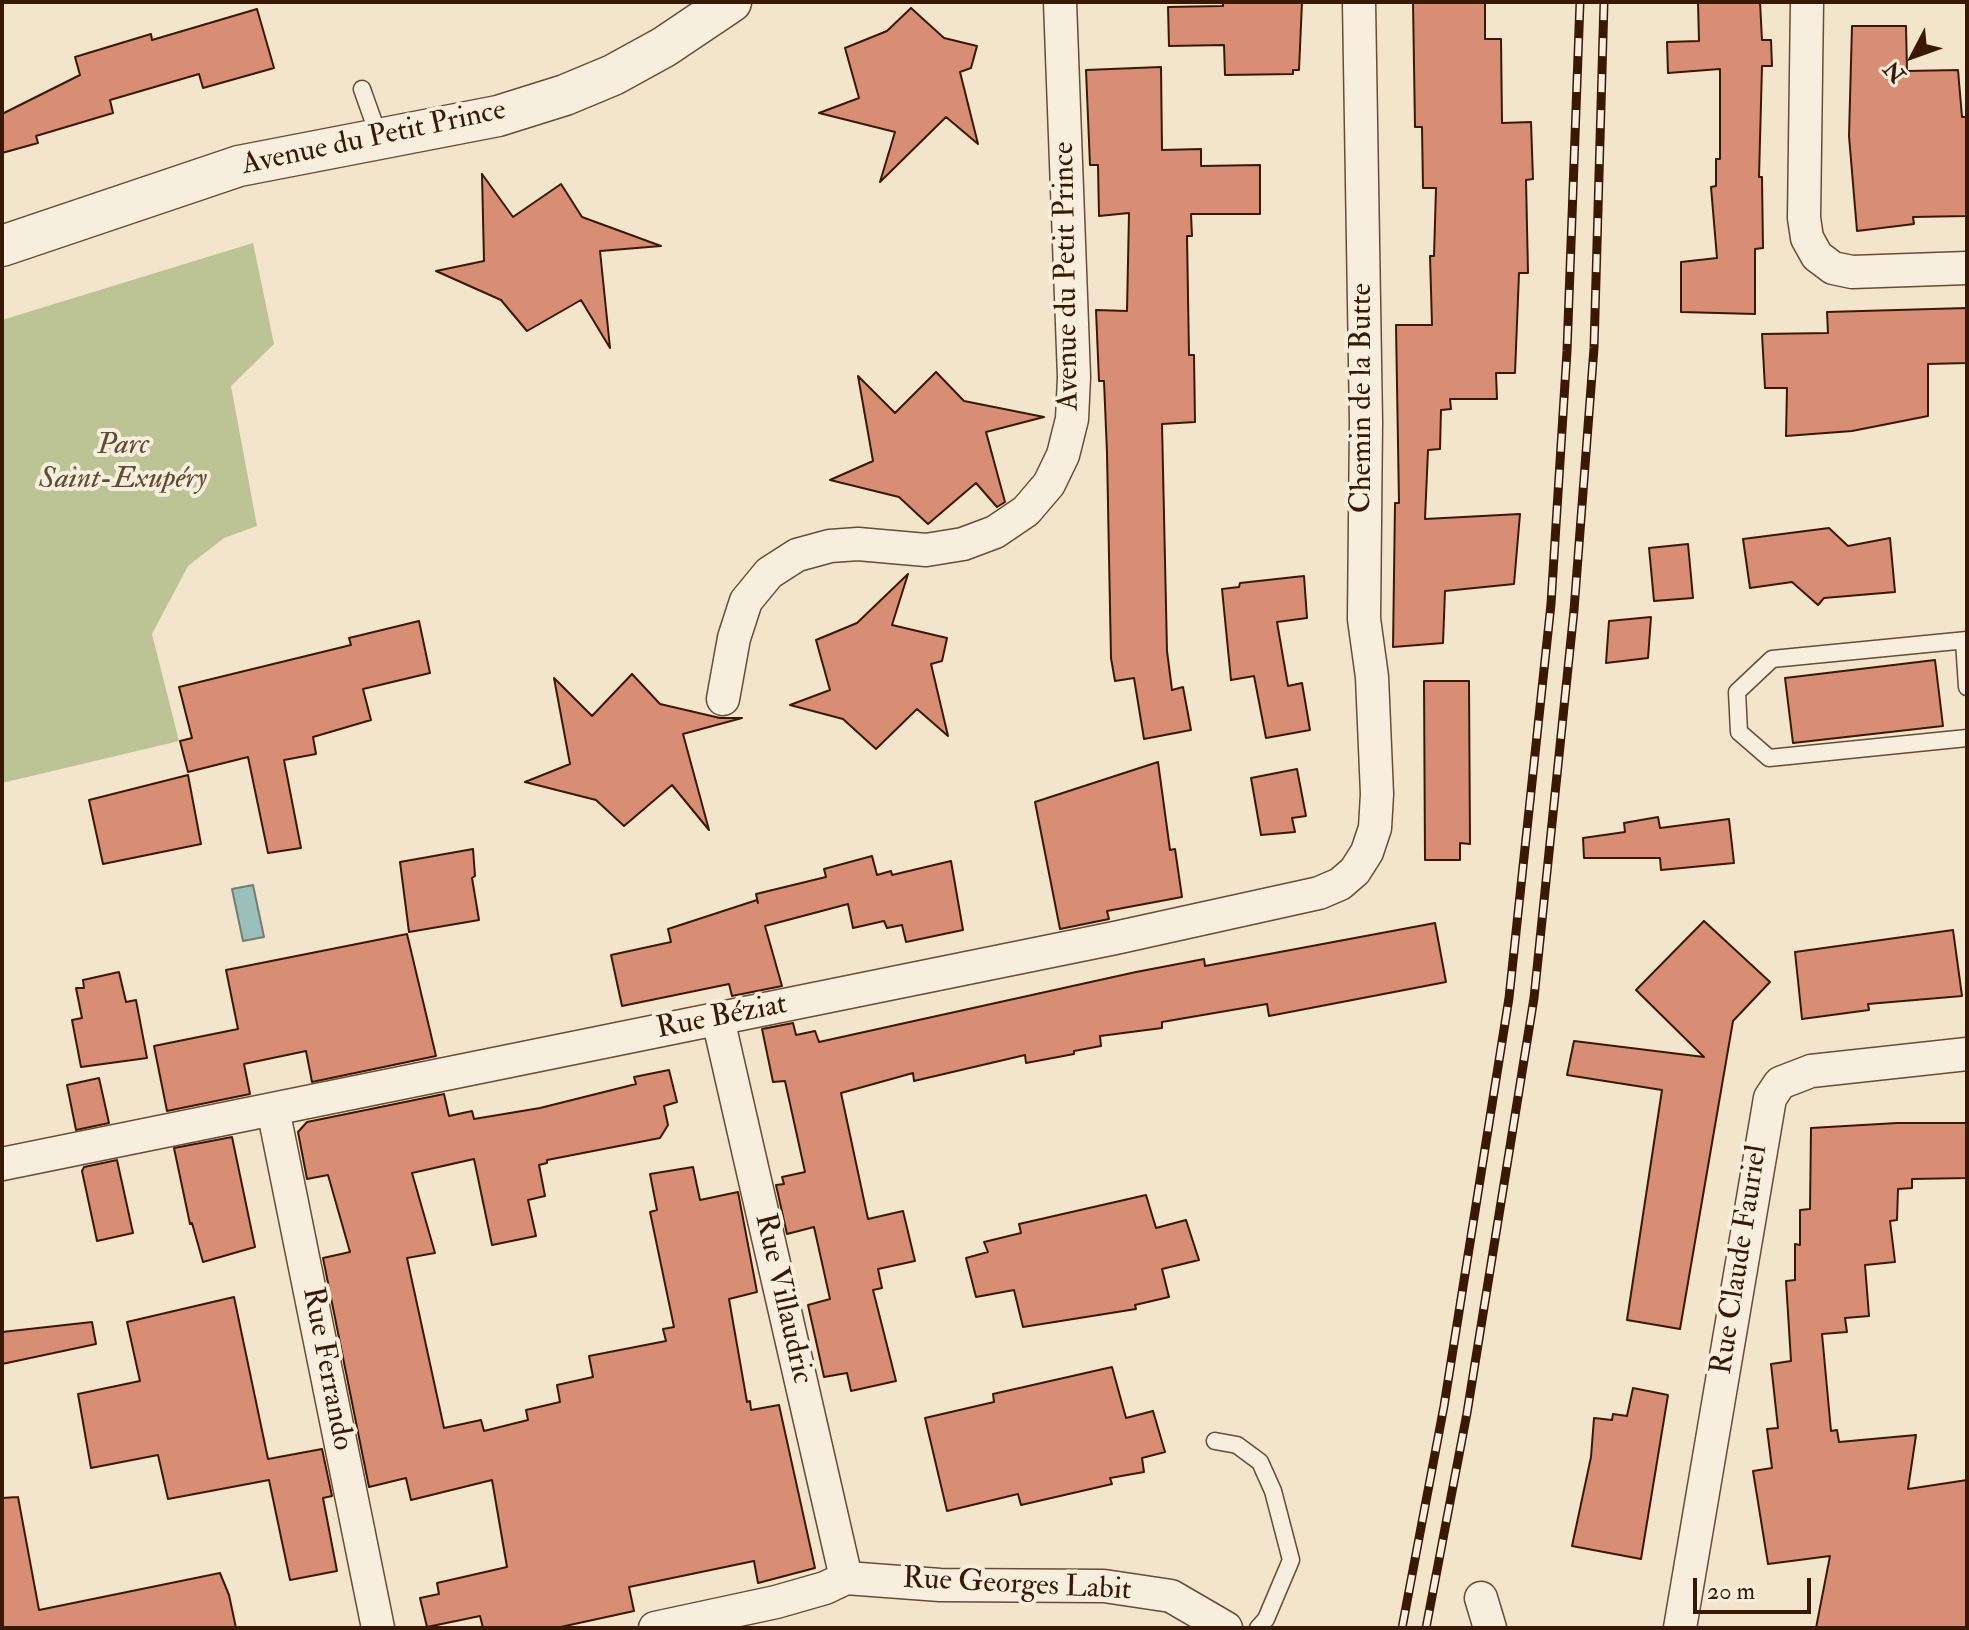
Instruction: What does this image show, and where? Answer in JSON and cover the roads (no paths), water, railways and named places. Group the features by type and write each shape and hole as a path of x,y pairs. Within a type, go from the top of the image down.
{"street":[{"name":"Avenue du Petit Prince","path":"2,246 239,166 498,116 565,95 651,54 731,2"},
{"name":"Avenue du Petit Prince","path":"723,699 734,638 746,601 769,573 797,555 830,546 858,544 926,550 963,544 995,532 1026,511 1049,484 1056,470 1072,419 1074,377 1060,2"},
{"name":"Chemin de la Butte","path":"1359,2 1366,422 1364,619 1372,677 1377,794"},
{"path":"1807,2 1804,218 1807,238 1817,256 1833,268 1852,272 1967,268"},
{"name":"Rue Béziat","path":"2,1164 1319,893 1348,878 1367,852 1375,828 1377,794"},
{"name":"Rue Villaudric","path":"718,1019 846,1578"},
{"name":"Rue Claude Fauriel","path":"1680,1628 1770,1098 1780,1083 1811,1071 1967,1054"},
{"name":"Rue Ferrando","path":"273,1109 378,1628"},
{"path":"655,1628 776,1602 825,1588 846,1578"},
{"name":"Rue Georges Labit","path":"846,1578 940,1585 1104,1586 1171,1596 1226,1628"}],"lane":[{"path":"362,89 380,139"},
{"path":"1967,687 1965,640 1772,659 1737,692 1739,732 1769,758 1967,738"},
{"path":"1215,1441 1237,1445 1260,1462 1273,1491 1291,1560 1266,1619 1258,1628"}],"water":[{"path":"253,885 264,937 243,941 232,889"}],"railway":[{"path":"1402,1628 1444,1406 1509,998 1551,604 1567,351 1580,2"},
{"path":"1426,1628 1467,1413 1534,998 1574,610 1594,348 1604,2"}],"park label":[{"name":"Parc Saint-Exupéry","path":"123,464"}]}
